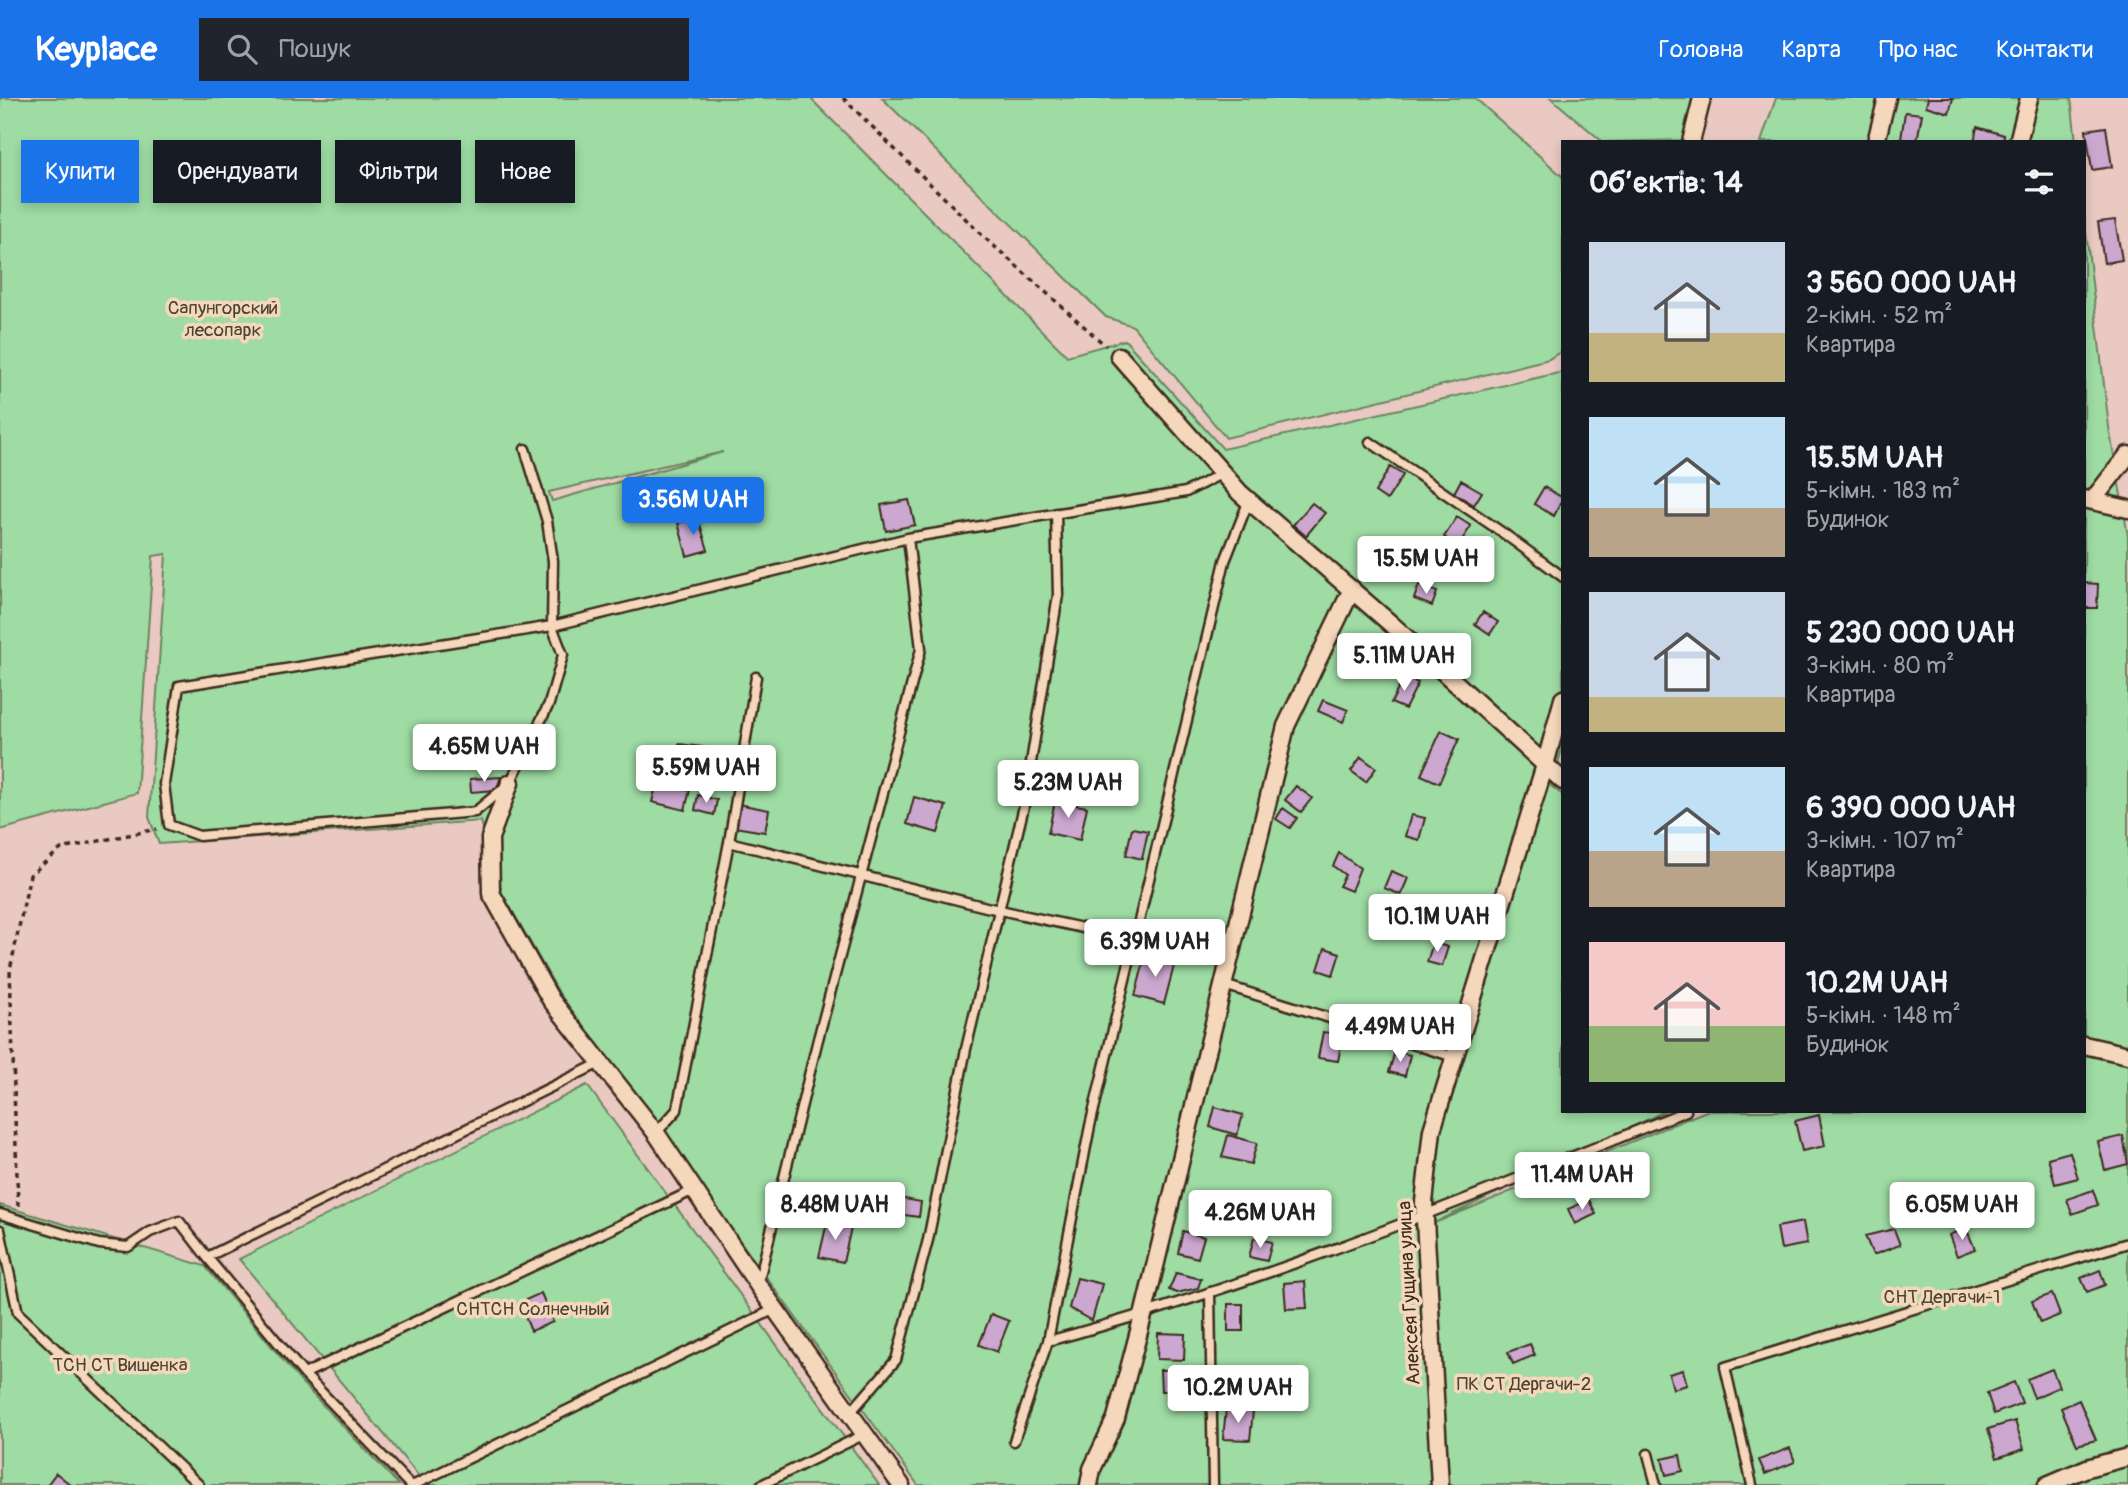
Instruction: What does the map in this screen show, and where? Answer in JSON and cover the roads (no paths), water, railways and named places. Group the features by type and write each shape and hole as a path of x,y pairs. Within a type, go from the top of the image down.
{"street":[{"path":"1692,140 1702,98"},
{"path":"1876,140 1886,98"},
{"path":"2018,140 2029,98"},
{"path":"1119,356 1249,500 1561,779"},
{"path":"2128,455 2088,500 2128,509"},
{"path":"1089,1485 1092,1468 1116,1418 1143,1316 1286,726 1352,590"},
{"name":"Алексея Гущина улица","path":"1440,1485 1424,1202 1432,1130 1561,706"},
{"path":"510,783 490,838 491,893 551,1000 656,1133 758,1285 901,1485"},
{"path":"2086,1045 2128,1055"},
{"path":"2047,1485 2087,1468 2128,1457"}],"lane":[{"path":"1370,442 1561,576"},
{"path":"525,449 547,521 553,561 552,626 563,655 549,704 510,783 475,812 199,836 169,825 164,784 179,686 552,626 908,538 1186,492 1223,474"},
{"path":"1014,1441 1048,1341 1090,1126 1225,561 1249,500"},
{"path":"850,1413 896,1360 928,1240 966,1049 1024,806 1058,595 1056,513"},
{"path":"758,1285 860,876 921,649 908,538"},
{"path":"656,1133 677,1111 729,842 756,677"},
{"path":"729,842 998,910 1230,960"},
{"path":"1224,985 1454,1057"},
{"path":"207,1257 600,1063"},
{"path":"1048,1341 1143,1316 1425,1215 1681,1113"},
{"path":"304,1374 694,1190"},
{"path":"0,1214 99,1244 128,1247 150,1232 179,1221 304,1374 412,1485 775,1309"},
{"path":"0,1230 18,1313 199,1485"},
{"path":"1752,1485 1725,1367 2128,1243"},
{"path":"1210,1292 1213,1485"},
{"path":"761,1485 865,1434"},
{"path":"1648,1454 1656,1485"}],"park label":[{"name":"Сапунгорский лесопарк","path":"223,319"},
{"name":"СНТ Дергачи-1","path":"1942,1297"},
{"name":"СНТСН Солнечный","path":"533,1309"},
{"name":"ТСН СТ Вишенка","path":"120,1365"},
{"name":"ПК СТ Дергачи-2","path":"1524,1384"}]}
